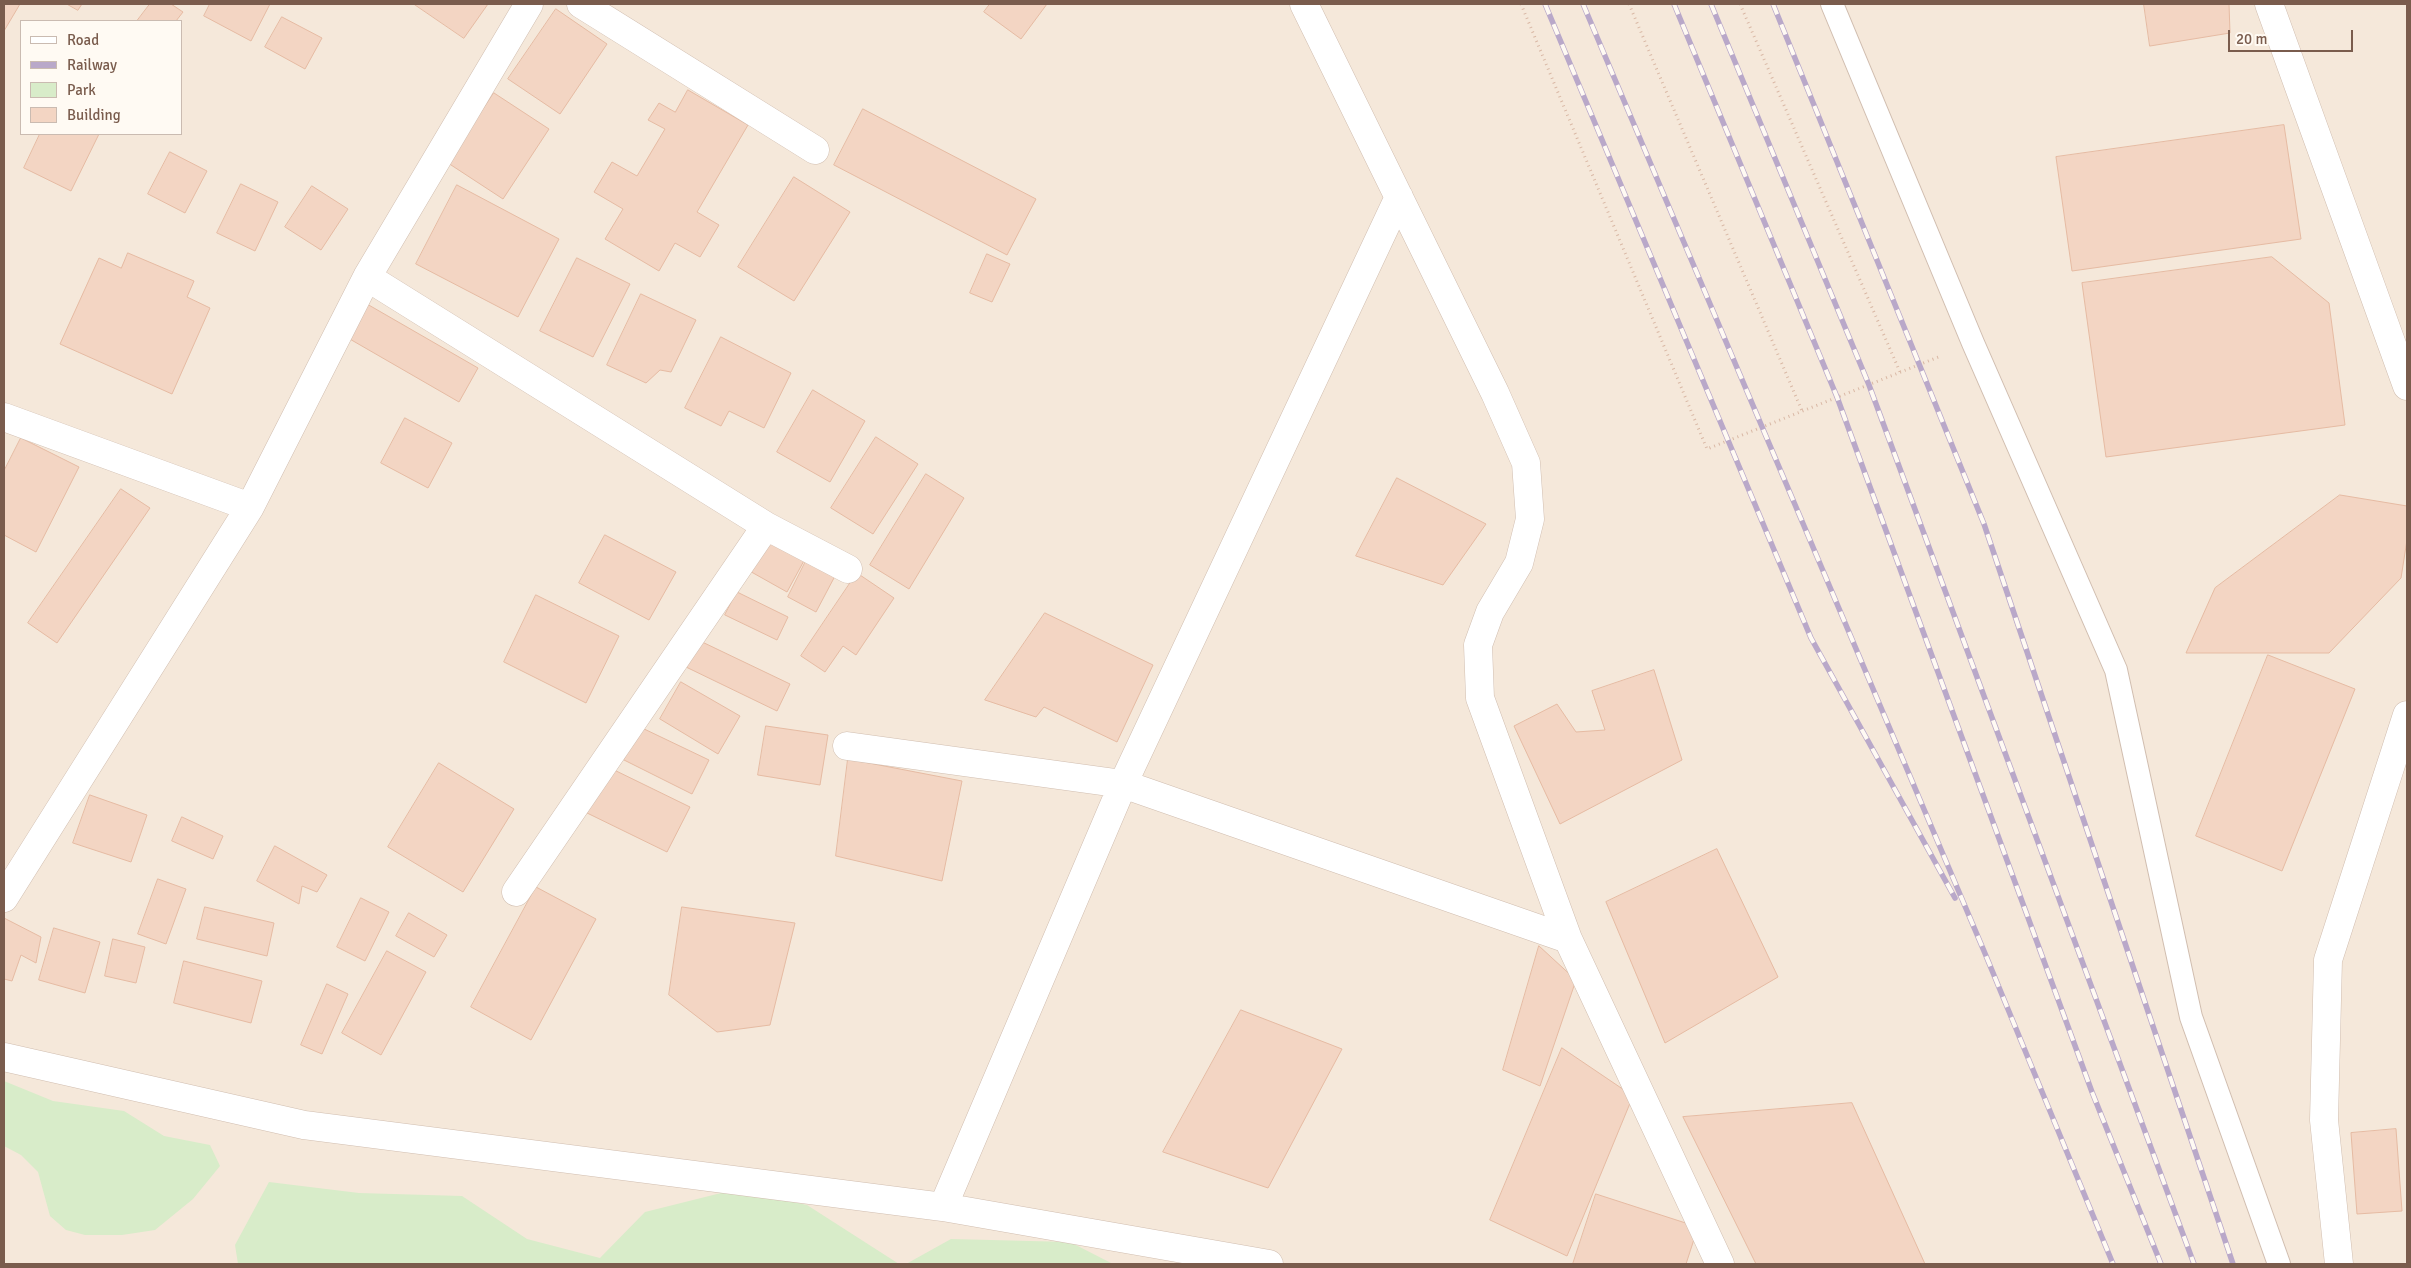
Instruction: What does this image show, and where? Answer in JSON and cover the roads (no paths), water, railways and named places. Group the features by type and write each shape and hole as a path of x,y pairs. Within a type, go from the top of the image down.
{"street":[{"path":"4,898 250,507 367,277 529,4"},
{"path":"581,4 815,150"},
{"path":"1304,4 1496,393 1526,463 1530,519 1520,563 1490,612 1478,645 1480,698 1568,939 1720,1264"},
{"path":"2270,4 2407,386"},
{"path":"943,1207 1123,784 1399,197"},
{"path":"367,277 766,526 848,569"},
{"path":"4,417 250,507"},
{"path":"516,892 766,526"},
{"path":"2339,1264 2324,1120 2328,960 2407,715"},
{"path":"847,746 1123,784 1568,939"},
{"path":"4,1057 304,1125 943,1207 1269,1264"}],"lane":[{"path":"1832,4 1973,343 2116,670 2191,1017 2278,1264"}],"railway":[{"path":"1545,4 1811,638 1955,898"},
{"path":"1583,4 1984,951 2113,1264"},
{"path":"1674,4 1837,397 2092,1092 2161,1264"},
{"path":"1711,4 1869,385 2194,1264"},
{"path":"1773,4 1984,524 2233,1264"}]}
